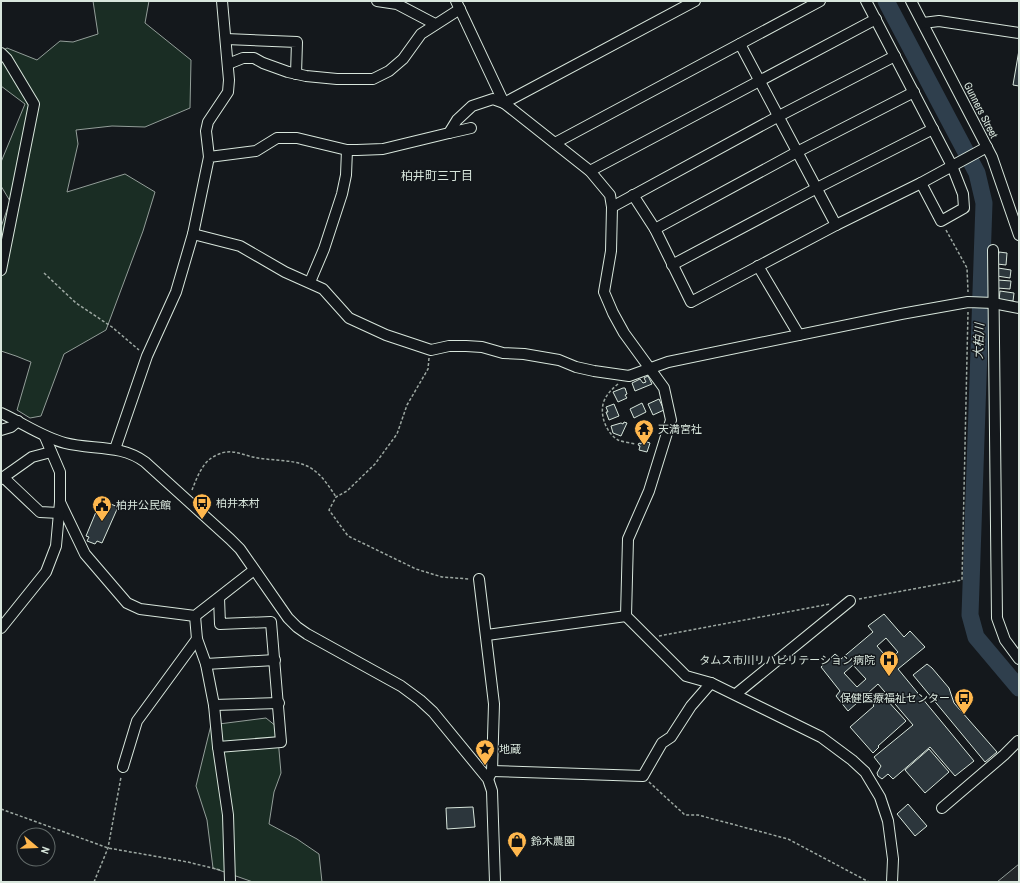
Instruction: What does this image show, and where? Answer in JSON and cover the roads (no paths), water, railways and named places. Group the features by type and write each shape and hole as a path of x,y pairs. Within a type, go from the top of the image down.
{"street":[{"path":"115,449 146,356 176,292 193,234 209,157 206,132 208,122 228,92 228,64 222,1"},
{"path":"377,1 396,4 435,24"},
{"path":"504,103 694,1"},
{"path":"555,143 820,1"},
{"path":"866,1 933,129 955,165 963,194 964,208 941,221 921,183"},
{"name":"Gunners Street","path":"911,1 983,149 997,171 1019,235"},
{"path":"228,64 243,58 254,58 263,63 296,74 336,79 373,79 389,71 403,59 422,34 458,5 504,103"},
{"path":"590,171 876,19"},
{"path":"922,23 939,22 1019,33"},
{"path":"226,39 297,42 296,74"},
{"path":"740,44 836,225"},
{"path":"1,54 7,59 34,104 1,270"},
{"path":"612,207 778,116 895,56"},
{"path":"655,228 797,152 914,92"},
{"path":"449,133 457,120 472,106 492,99 504,103 590,171 610,195 612,207 611,251 604,292 624,333 664,388 671,420 649,491 628,539 626,616 686,676 711,683 736,694 821,737 852,760 865,772 880,797 888,821 893,859 892,882"},
{"path":"209,157 256,151 277,138 297,138 347,150 383,149 470,128"},
{"path":"672,265 817,188 933,129"},
{"path":"633,195 655,228 691,302 836,225 921,183 983,149"},
{"path":"310,282 324,249 342,194 346,175 347,150"},
{"path":"193,234 240,246 285,272 323,289 349,318 386,335 431,350 449,346 482,347 503,354 524,354 559,360 576,367 629,376 668,362 968,302 1019,308"},
{"path":"993,250 997,618 1005,640 1019,659"},
{"path":"758,266 799,335"},
{"path":"1,413 45,437 67,443 115,449 137,456 230,538 240,549 288,618 297,627 401,686 420,700 433,712 490,775 643,776 662,743 671,737 691,706 711,683"},
{"path":"1,430 11,427 18,421"},
{"path":"1,628 46,572 52,561 56,546 60,502 60,472 45,437"},
{"path":"51,452 32,457 2,478 40,512 59,513"},
{"path":"60,502 85,554 127,603 140,609 195,616 254,570"},
{"path":"479,579 487,635 494,704 490,775 496,882"},
{"path":"218,747 281,742 279,702 271,622 220,624 219,598"},
{"path":"736,694 850,601"},
{"path":"195,616 197,639 206,664 214,704 218,747 228,815 230,877"},
{"path":"487,635 626,616"},
{"path":"123,768 137,721 197,639"},
{"path":"206,664 275,660"},
{"path":"214,704 279,702"},
{"path":"942,808 1004,755 1018,740"}],"waterway":[{"name":"大柏川","path":"886,1 977,173 984,203 970,615 976,637 1019,688"}],"place":[{"name":"天満宮社","path":"644,446"},
{"name":"柏井本村","path":"202,520"},
{"name":"柏井公民館","path":"102,522"},
{"name":"タムス市川リハビリテーション病院","path":"889,677"},
{"name":"保健医療福祉センター","path":"964,715"},
{"name":"地蔵","path":"485,766"},
{"name":"鈴木農園","path":"517,858"}],"district":[{"name":"柏井町三丁目","path":"437,176"}]}
